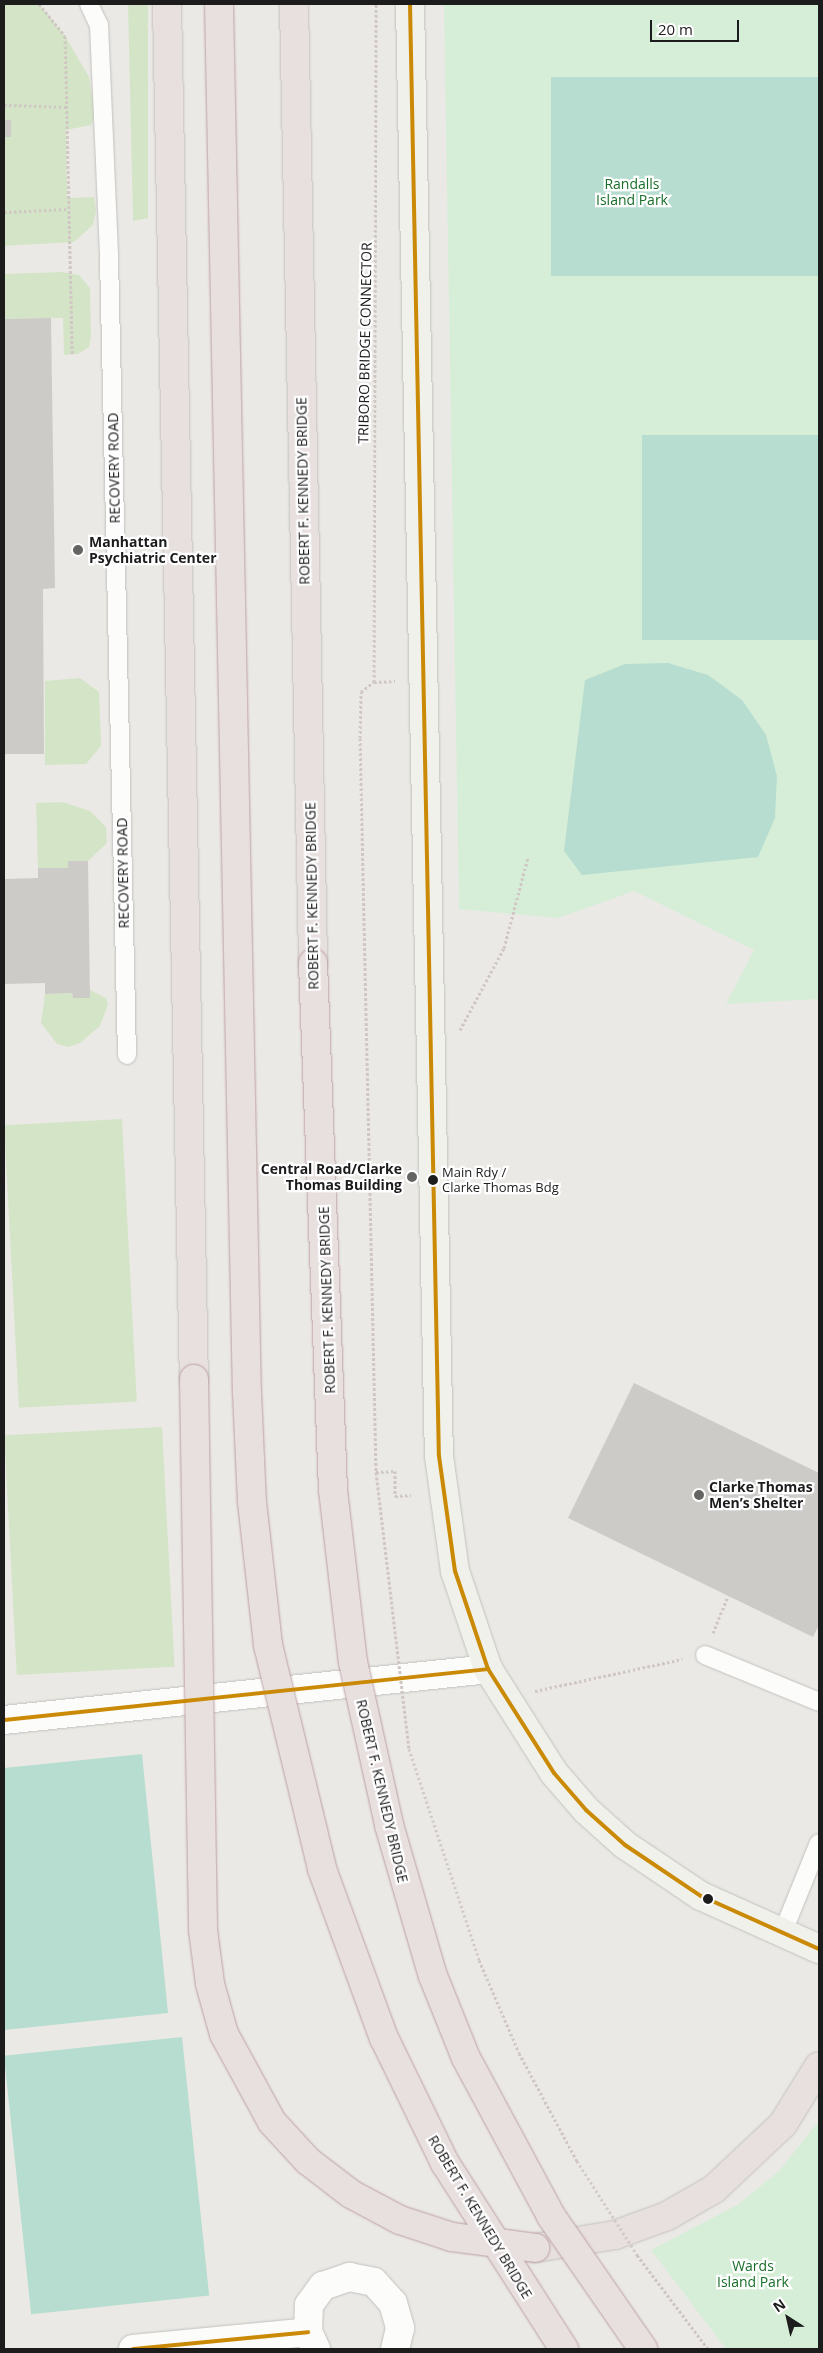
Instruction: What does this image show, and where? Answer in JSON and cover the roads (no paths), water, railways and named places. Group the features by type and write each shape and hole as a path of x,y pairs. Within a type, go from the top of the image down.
{"highway":[{"path":"167,4 206,1956 216,2010 234,2058 272,2122 308,2161 351,2194 400,2220 479,2244 535,2248 616,2235 667,2216 714,2189 783,2124 819,2066"},
{"name":"ROBERT F. KENNEDY BRIDGE","path":"219,4 247,1393 252,1502 268,1644 322,1869 384,2038 445,2163 564,2349"},
{"name":"ROBERT F. KENNEDY BRIDGE","path":"294,4 313,963 333,1490 353,1662 409,1901 466,2058 551,2216 643,2349"}],"street":[{"path":"410,4 439,1456 457,1579 488,1669 505,1699 554,1773 625,1846 701,1896 819,1949"},
{"path":"4,1720 488,1669"},
{"path":"133,2349 312,2341 309,2305 323,2286 349,2277 362,2278 379,2287 393,2303 400,2328 395,2349"}],"lane":[{"name":"RECOVERY ROAD","path":"89,4 99,25 109,257 127,1055"},
{"path":"705,1655 819,1702"},
{"path":"782,1934 819,1842"}],"place":[{"name":"Manhattan Psychiatric Center","path":"78,550"},
{"name":"Central Road/Clarke Thomas Building","path":"412,1177"},
{"name":"Main Rdy / Clarke Thomas Bdg","path":"433,1180"},
{"name":"Clarke Thomas Men’s Shelter","path":"699,1495"}],"park label":[{"name":"Randalls Island Park","path":"632,192"},
{"name":"Wards Island Park","path":"753,2274"}]}
